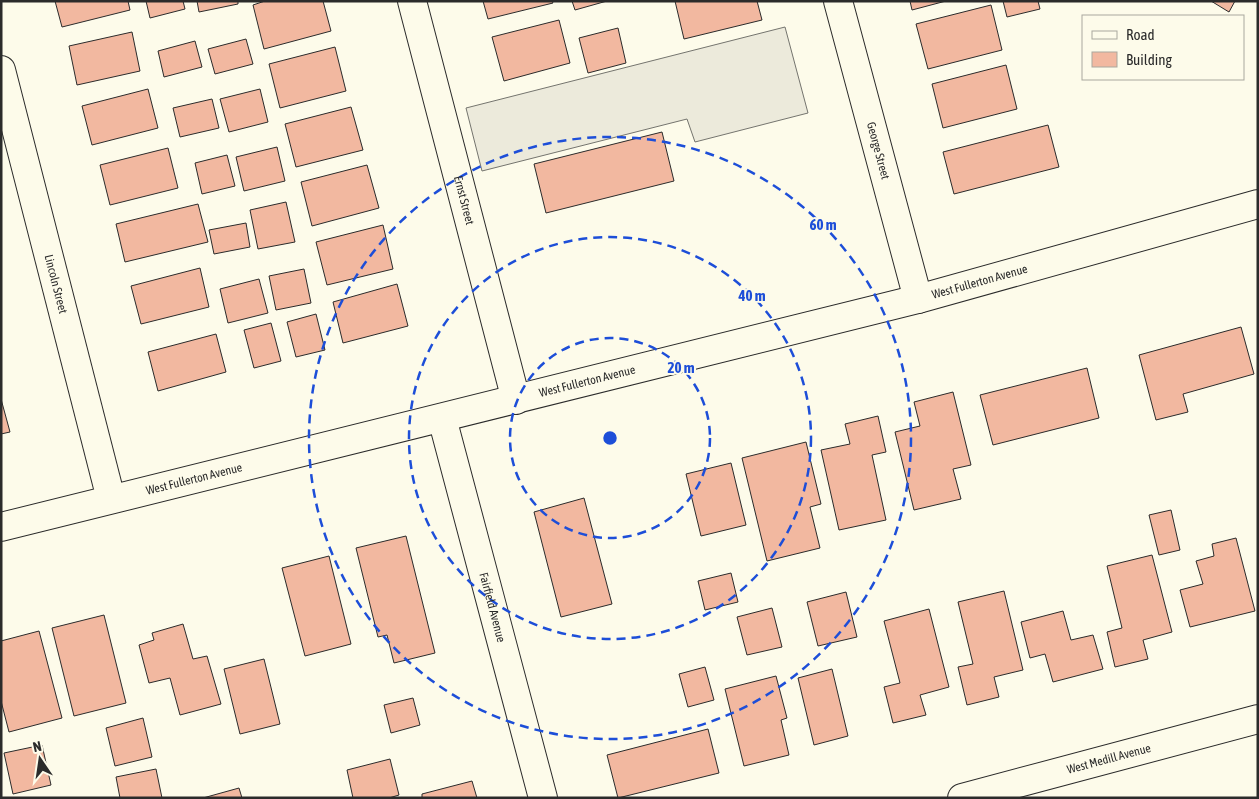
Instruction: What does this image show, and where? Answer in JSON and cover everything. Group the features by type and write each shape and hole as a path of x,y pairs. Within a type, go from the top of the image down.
{"street":[{"name":"Ernst Street","path":"412,1 516,400"},
{"name":"George Street","path":"838,1 918,299"},
{"name":"Lincoln Street","path":"1,70 112,499"},
{"name":"West Fullerton Avenue","path":"1,527 918,299 1258,204"},
{"name":"Fairfield Avenue","path":"442,418 543,798"},
{"name":"West Medill Avenue","path":"962,798 1258,719"}],"shaded area":[{"path":"785,27 808,113 695,142 687,119 482,171 466,108"}],"building":[{"path":"55,1 128,1 130,10 62,27"},
{"path":"146,1 183,1 185,9 150,18"},
{"path":"197,1 238,1 238,4 199,12"},
{"path":"265,1 323,1 331,31 264,49 253,5"},
{"path":"483,1 552,1 553,3 488,19"},
{"path":"572,1 607,1 575,10"},
{"path":"675,1 757,1 762,20 684,39"},
{"path":"910,1 946,1 912,10"},
{"path":"1003,1 1038,1 1040,9 1007,17"},
{"path":"1211,1 1235,1 1229,12"},
{"path":"991,5 1002,50 928,69 916,24"},
{"path":"559,20 570,63 504,81 492,37"},
{"path":"618,28 626,63 588,73 579,38"},
{"path":"132,32 140,71 77,85 69,46"},
{"path":"246,39 253,64 215,74 208,49"},
{"path":"195,41 202,67 164,77 158,51"},
{"path":"335,47 346,91 280,108 269,64"},
{"path":"1006,65 1017,109 943,128 932,84"},
{"path":"148,89 158,128 92,145 82,106"},
{"path":"260,89 268,122 229,132 220,99"},
{"path":"212,99 219,128 180,137 173,108"},
{"path":"351,107 363,150 296,167 285,124"},
{"path":"1048,125 1059,167 954,194 943,152"},
{"path":"662,132 674,181 546,213 534,164"},
{"path":"277,147 285,181 244,191 236,157"},
{"path":"168,148 178,188 110,205 100,165"},
{"path":"227,155 235,186 202,194 195,163"},
{"path":"367,165 379,208 312,226 301,182"},
{"path":"286,202 295,242 258,249 250,210"},
{"path":"198,204 208,242 125,262 116,224"},
{"path":"246,223 250,247 214,254 209,230"},
{"path":"383,225 393,269 327,285 316,242"},
{"path":"200,268 209,307 141,324 131,286"},
{"path":"304,269 311,303 276,310 269,276"},
{"path":"259,279 268,313 228,323 220,289"},
{"path":"397,284 408,326 343,343 333,302"},
{"path":"316,314 325,350 296,357 287,322"},
{"path":"271,323 281,361 254,368 244,330"},
{"path":"1241,327 1254,374 1183,394 1188,412 1156,420 1139,355"},
{"path":"216,334 226,372 158,391 148,352"},
{"path":"1087,368 1099,418 993,445 980,395"},
{"path":"953,392 971,465 953,469 961,499 914,510 895,432 920,426 914,402"},
{"path":"1,399 10,432 1,434"},
{"path":"878,416 886,452 872,455 886,520 839,530 821,450 850,444 845,424"},
{"path":"806,442 821,504 810,507 820,548 767,561 742,458"},
{"path":"731,463 746,525 701,536 686,474"},
{"path":"584,498 612,604 561,617 534,512"},
{"path":"1171,510 1180,550 1159,555 1149,515"},
{"path":"406,536 435,653 394,663 387,635 378,637 356,548"},
{"path":"1236,538 1255,611 1190,627 1180,590 1203,584 1196,561 1214,556 1212,544"},
{"path":"1152,555 1172,632 1143,640 1148,659 1115,667 1107,632 1122,628 1107,566"},
{"path":"329,556 351,644 305,656 282,568"},
{"path":"731,573 738,602 705,610 698,581"},
{"path":"1004,591 1023,670 994,677 999,697 967,705 958,667 973,664 958,602"},
{"path":"846,592 857,637 818,646 807,602"},
{"path":"772,608 782,647 747,655 737,617"},
{"path":"929,609 949,687 920,695 926,715 893,723 884,687 900,683 884,621"},
{"path":"1063,611 1071,640 1093,635 1103,669 1053,682 1045,654 1030,658 1021,622"},
{"path":"104,615 126,703 74,716 52,628"},
{"path":"183,624 193,659 207,656 221,704 180,715 170,678 149,683 139,645 154,640 152,633"},
{"path":"39,631 62,718 9,732 1,701 1,641"},
{"path":"264,659 280,724 240,734 224,669"},
{"path":"705,667 714,700 688,707 679,674"},
{"path":"832,669 848,736 814,745 798,678"},
{"path":"776,676 787,718 781,720 789,755 744,766 725,689"},
{"path":"413,698 420,725 391,733 384,705"},
{"path":"143,718 152,757 115,766 106,728"},
{"path":"708,729 719,773 618,798 607,755"},
{"path":"42,745 51,785 13,794 4,753"},
{"path":"390,759 399,795 389,798 353,798 347,770"},
{"path":"156,769 162,798 120,798 116,777"},
{"path":"472,781 477,798 422,798 422,794"},
{"path":"239,788 242,798 203,798"}]}
